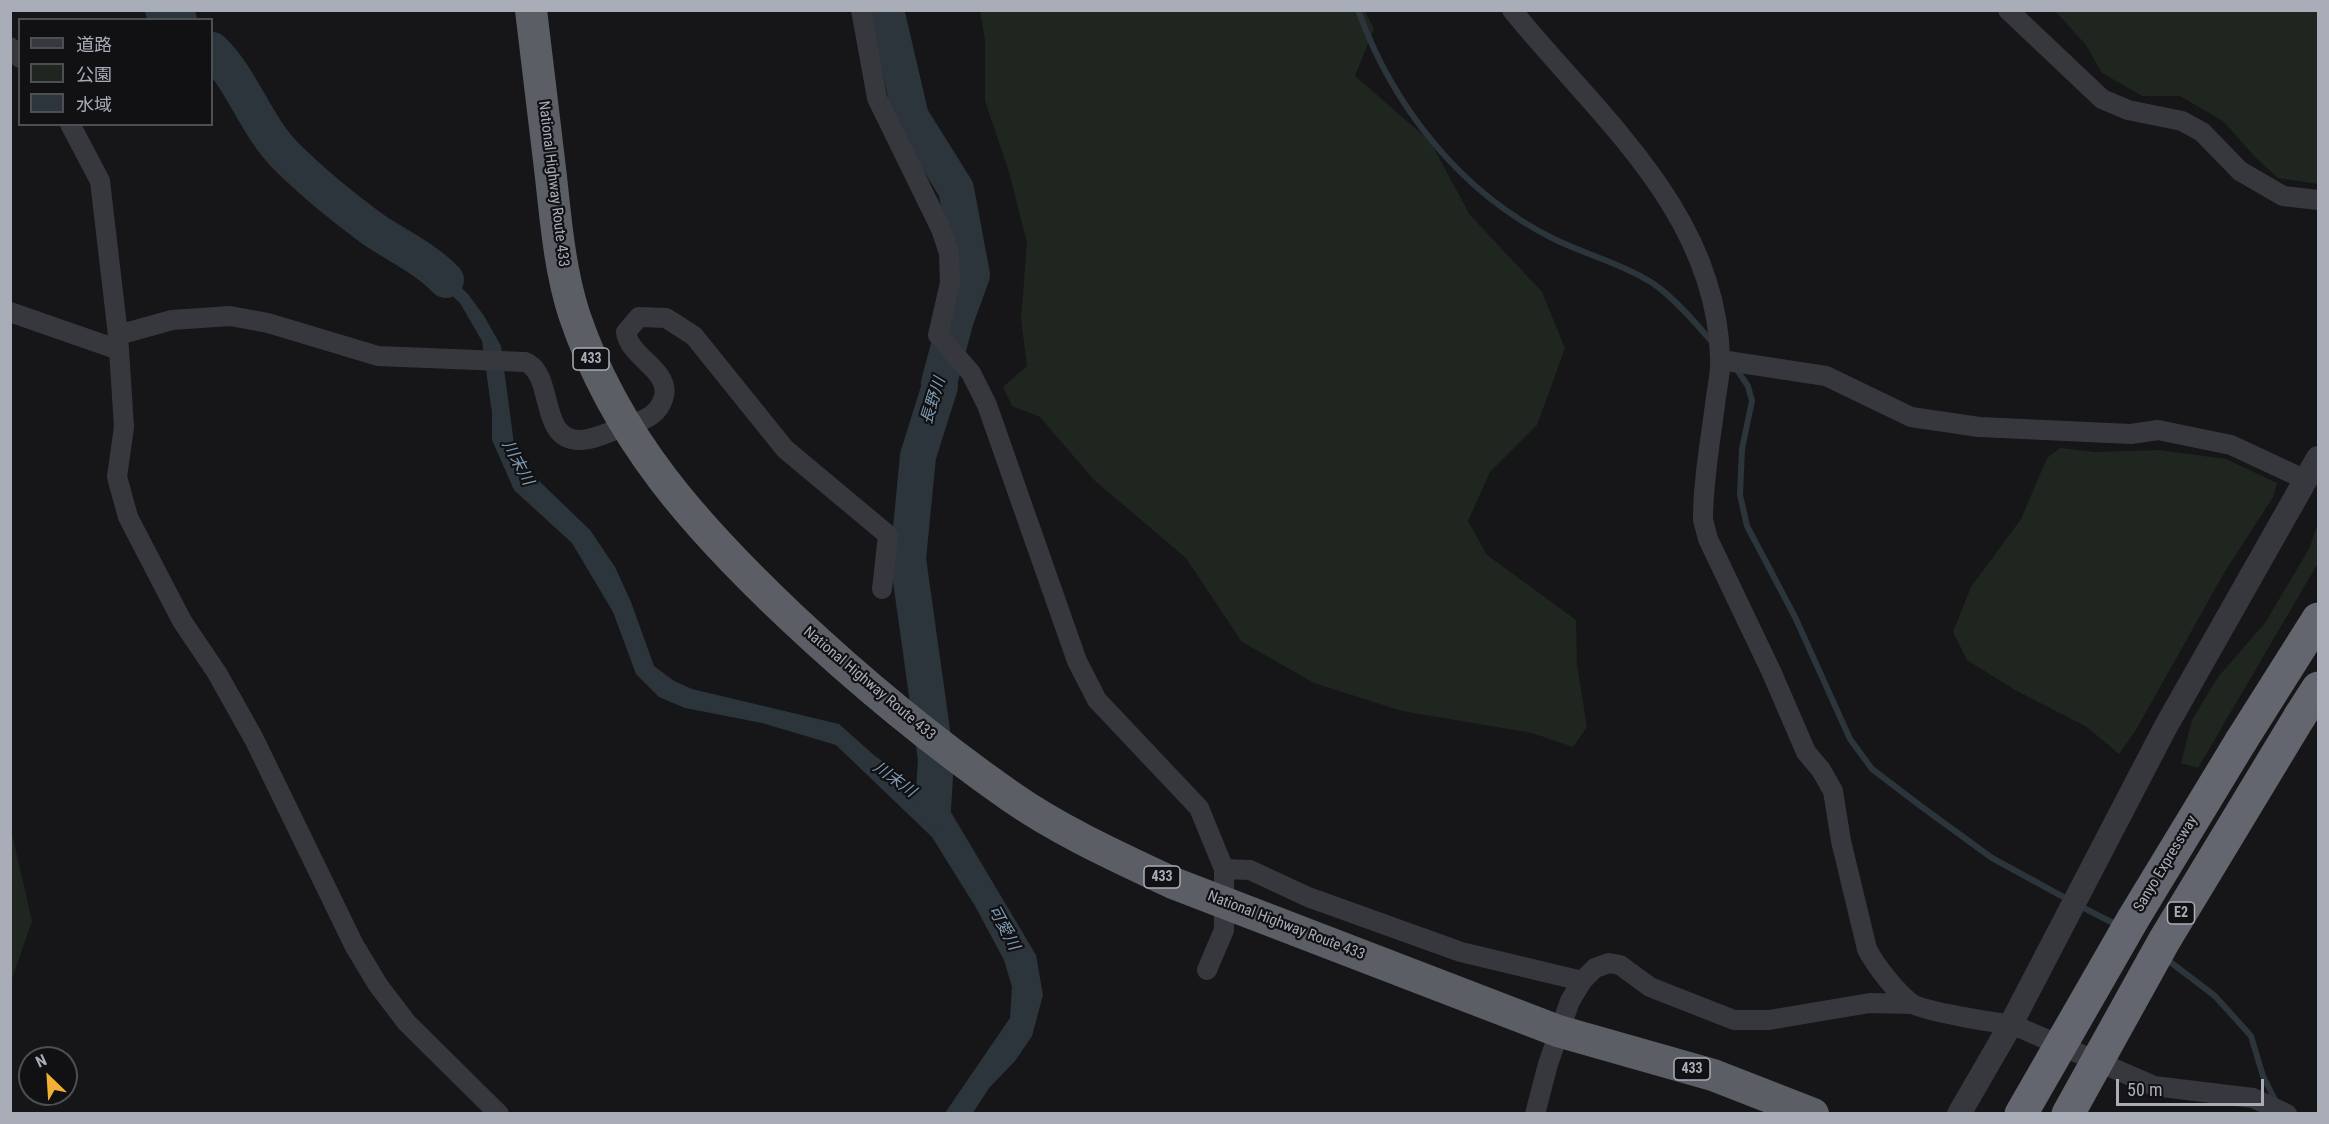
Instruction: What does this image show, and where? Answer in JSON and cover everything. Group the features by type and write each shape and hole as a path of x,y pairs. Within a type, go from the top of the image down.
{"highway":[{"name":"National Highway Route 433","path":"531,10 557,235 564,272 584,342 612,402 662,480 730,559 810,635 884,699 1011,796 1064,827 1155,874 1223,903 1563,1032 1764,1113"},
{"name":"Sanyo Expressway","path":"2021,1113 2133,920 2241,741 2319,619"},
{"name":"E2","path":"2068,1113 2163,941 2319,688"},
{"name":"National Highway Route 433","path":"1563,1032 1713,1075 1813,1113"}],"street":[{"path":"861,10 878,98 941,229 949,253 950,283 938,335 971,373 987,405 1077,661 1097,700 1199,808 1224,869 1224,930 1208,970"},
{"path":"1512,10 1643,162 1669,198 1692,241 1711,289 1718,320 1721,360 1703,505 1703,520 1708,539 1771,670 1806,752 1821,770 1833,791 1841,841 1867,949 1874,962 1912,1004"},
{"path":"2008,10 2102,99 2128,110 2182,122 2202,132 2240,171 2283,196 2319,200"},
{"path":"71,126 100,181 119,343 124,427 117,477 128,517 182,621 217,673 254,739 354,945 378,985 406,1023 499,1113"},
{"path":"10,312 119,343 172,320 230,316 268,323 378,356 516,361 532,365 540,377 552,418 567,437 577,440 591,438 652,415 662,404 665,392 662,380 627,340 626,332 639,317 666,318 694,336 709,352 745,402 785,449 888,535 882,589"},
{"path":"1721,360 1826,376 1911,417 1979,427 2131,434 2158,430 2231,445 2306,480"},
{"path":"1959,1113 2011,1024 2165,728 2319,458"},
{"path":"1224,869 1250,870 1308,897 1461,952 1582,981"},
{"path":"1535,1113 1563,1032 1570,1001 1582,981 1595,968 1609,963 1620,964 1650,987 1734,1020 1769,1020 1870,1003 1912,1004 1989,1022 2011,1024 2154,1086 2253,1098 2287,1113"}],"green space":[{"path":"980,11 1365,11 1374,29 1355,76 1430,141 1470,215 1542,292 1565,348 1537,425 1490,472 1468,521 1487,555 1576,620 1577,664 1587,727 1573,747 1532,733 1402,711 1314,683 1242,642 1186,558 1094,480 1040,417 1012,406 1003,387 1027,366 1021,319 1027,243 1009,172 985,101 985,41"},
{"path":"2055,11 2318,11 2318,184 2278,178 2256,158 2223,121 2180,96 2142,96 2102,73 2086,45"},
{"path":"2060,448 2095,452 2159,450 2226,459 2277,483 2273,497 2224,573 2136,730 2119,754 2087,727 2015,690 1967,660 1953,632 1971,587 2021,519 2047,458"},
{"path":"2318,524 2318,563 2198,768 2181,763 2192,720 2218,677 2265,623 2309,549"},
{"path":"10,825 32,921 11,982 10,982"}],"water":[{"name":"可愛川","path":"405,251 440,267 468,294 484,316 501,346 514,444 537,479 590,530 615,567 631,602 654,666 674,681 692,689 839,724 875,756 949,809 1036,955 1043,995 1032,1036 1015,1061 989,1088 973,1113 945,1113 1010,1018 1012,987 1004,960 975,906 932,837 836,745 762,723 685,708 659,697 636,674 613,612 572,543 514,490 492,440 492,413 482,341 460,303"}],"waterway":[{"name":"川末川","path":"163,10 176,18"},
{"name":"長野川","path":"886,10 911,117 956,189 972,275 956,319 940,386 918,456 908,559 936,759 933,809"},
{"path":"1358,10 1390,80 1434,144 1460,172 1520,220 1554,239 1630,271 1654,284 1677,304 1712,342"},
{"name":"川末川","path":"213,51 232,75 275,144 286,156 351,213 421,259 446,280"},
{"path":"1735,367 1748,386 1752,401 1742,449 1740,495 1747,526 1795,617 1850,739 1872,769 1922,807 1992,858 2069,900"},
{"path":"2078,905 2117,925"},
{"path":"2165,958 2215,996 2251,1036 2263,1076 2276,1102"}]}
